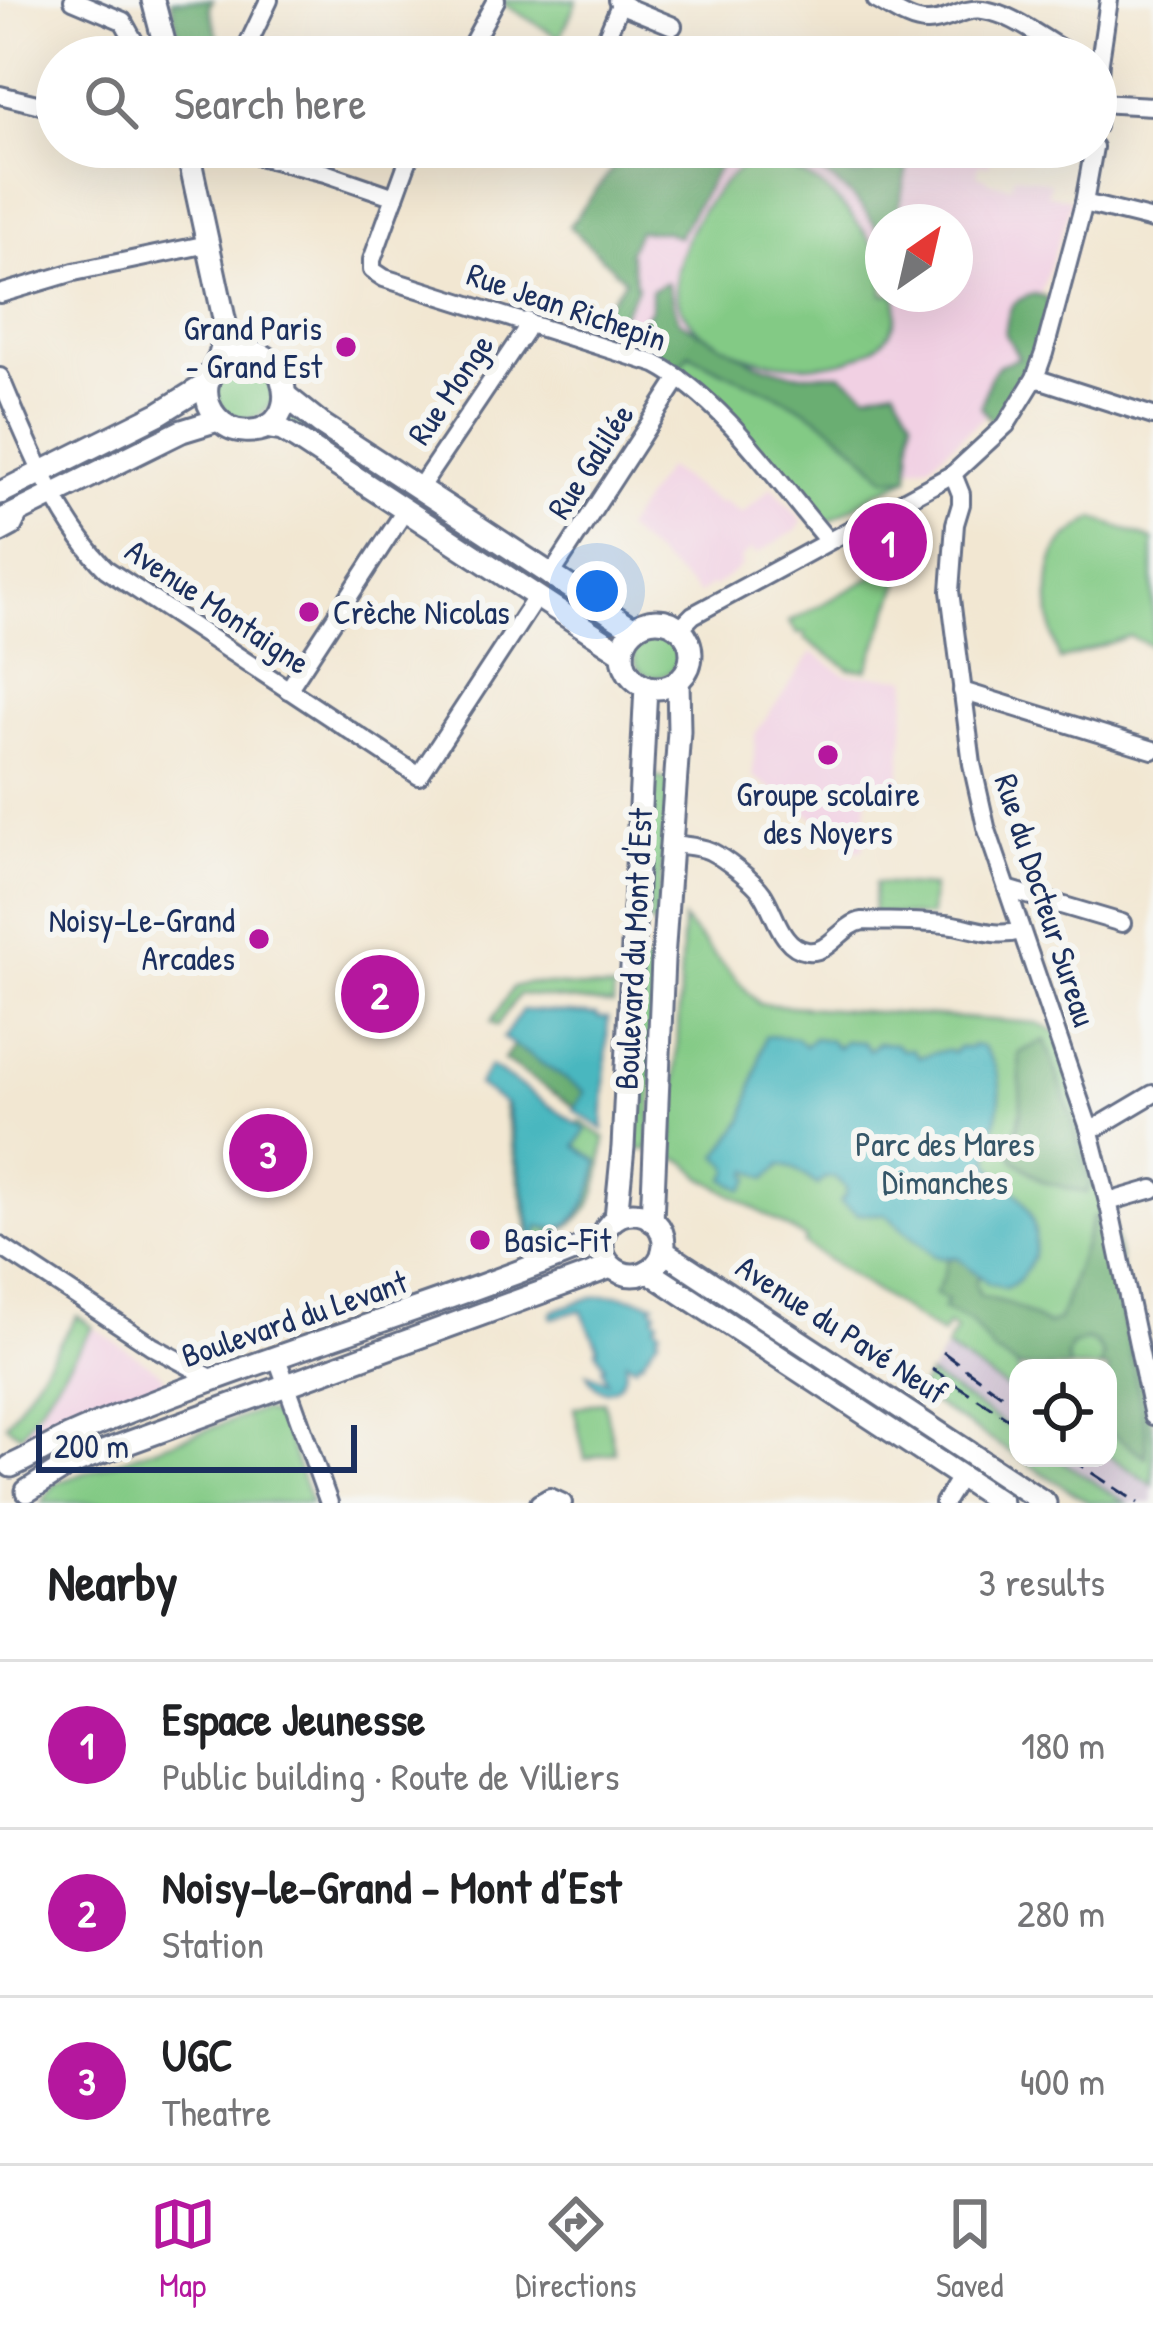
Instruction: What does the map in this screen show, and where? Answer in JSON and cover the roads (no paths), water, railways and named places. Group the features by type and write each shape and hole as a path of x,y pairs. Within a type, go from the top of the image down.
{"main road":[{"path":"157,0 163,36"},
{"path":"191,168 224,323 223,347 207,397 218,420 240,431 282,430 550,577 634,629"},
{"path":"224,323 248,352"},
{"path":"0,493 160,413 212,375 225,358 248,352 261,355 280,371 286,396 283,408 265,427"},
{"path":"286,396 537,596 623,653"},
{"path":"0,521 182,431 218,420"},
{"path":"657,620 680,628 688,638 691,661 679,681 657,688 629,673 623,653 634,629 657,620"},
{"name":"Boulevard du Mont d'Est","path":"652,1220 679,681"},
{"name":"Boulevard du Mont d'Est","path":"616,1218 646,686"},
{"path":"634,1214 652,1220 662,1237 660,1259 648,1271 632,1275 611,1267 602,1239 616,1218 634,1214"},
{"name":"Boulevard du Levant","path":"5,1464 172,1396 602,1239"},
{"name":"Avenue du Pavé Neuf","path":"662,1251 1046,1503"},
{"name":"Boulevard du Levant","path":"27,1497 65,1467 611,1267"},
{"name":"Avenue du Pavé Neuf","path":"648,1271 1001,1503"},
{"path":"215,1380 244,1403"},
{"path":"5,1464 18,1473 27,1497"}],"street":[{"path":"73,0 123,21 131,36"},
{"path":"252,36 269,0"},
{"path":"476,36 496,0"},
{"path":"876,0 926,23 987,10 1040,36"},
{"path":"1103,36 1109,0"},
{"path":"606,36 619,1 673,26"},
{"path":"0,95 36,104"},
{"path":"1117,104 1153,106"},
{"path":"306,168 395,197 405,168"},
{"path":"680,628 693,616 953,474 1006,425 1035,378 1090,168"},
{"name":"Rue Jean Richepin","path":"395,197 372,270 384,278 656,364 680,378 718,412 827,541"},
{"path":"1084,203 1153,220"},
{"path":"0,294 74,272 208,244"},
{"name":"Rue Monge","path":"288,690 525,331 527,321"},
{"name":"Avenue Montaigne","path":"0,377 42,472 83,546 106,568 419,776 537,596"},
{"name":"Rue Galilée","path":"550,577 680,378"},
{"path":"1035,378 1153,416"},
{"name":"Rue du Docteur Sureau","path":"953,474 961,504 950,590 976,786 1089,1128 1153,1416"},
{"path":"0,534 13,527 21,511"},
{"path":"962,691 1153,750"},
{"path":"673,844 707,849 752,883 761,891 776,924 805,951 822,950 853,922 863,921 956,926 983,934 1021,931"},
{"path":"1007,889 1122,923"},
{"path":"1089,1128 1153,1094"},
{"path":"1108,1202 1153,1189"},
{"path":"0,1246 152,1346 215,1380"},
{"path":"152,1346 176,1371 172,1396"},
{"path":"277,1358 329,1503"},
{"path":"944,1503 960,1477"},
{"path":"539,1503 550,1497 563,1503"}],"water":[{"path":"522,1010 608,1018 603,1129 574,1110 585,1092 503,1038"},
{"path":"765,1036 796,1038 805,1046 814,1038 830,1040 838,1048 844,1041 862,1042 869,1050 878,1043 895,1044 902,1050 912,1049 919,1057 946,1050 953,1053 972,1045 983,1047 999,1077 1000,1090 989,1160 1025,1204 1034,1228 1034,1253 1021,1278 1005,1288 988,1283 957,1257 934,1256 885,1214 858,1214 840,1202 846,1187 834,1177 818,1185 781,1165 766,1179 750,1170 743,1190 725,1179 729,1166 718,1156 744,1120"},
{"path":"490,1066 586,1130 576,1146 598,1161 596,1173 582,1210 564,1225 539,1226 533,1236 507,1105 478,1085"},
{"path":"619,1295 655,1303 659,1336 641,1362 635,1366 626,1361 622,1379 605,1390 587,1373 607,1381 581,1310 551,1315 592,1297"}],"railway":[{"path":"943,1352 1006,1398"},
{"path":"932,1369 1009,1419"},
{"path":"1083,1467 1138,1503"}],"place":[{"name":"Grand Paris - Grand Est","path":"346,347"},
{"name":"Espace Jeunesse","path":"888,542"},
{"name":"Crèche Nicolas","path":"309,612"},
{"name":"Groupe scolaire des Noyers","path":"828,755"},
{"name":"Noisy-Le-Grand Arcades","path":"259,939"},
{"name":"Noisy-le-Grand - Mont d’Est","path":"380,994"},
{"name":"UGC","path":"268,1153"},
{"name":"Basic-Fit","path":"480,1240"}],"park label":[{"name":"Parc des Mares Dimanches","path":"945,1163"}]}
